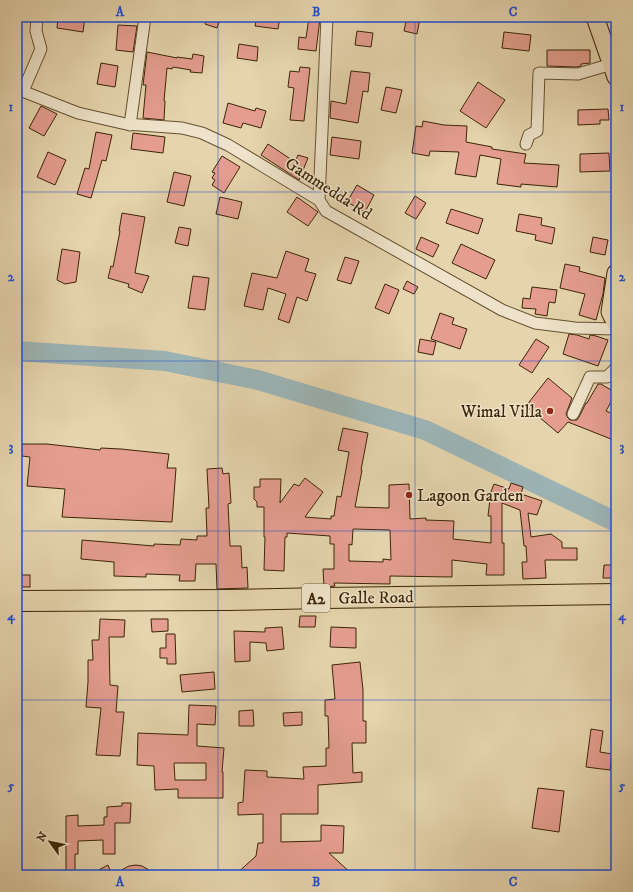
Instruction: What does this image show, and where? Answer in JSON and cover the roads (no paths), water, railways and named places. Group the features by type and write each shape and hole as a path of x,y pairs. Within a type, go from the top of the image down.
{"highway":[{"name":"Galle Road","path":"17,601 227,600 616,594"}],"main road":[{"path":"595,17 614,71"},
{"path":"616,273 610,312 616,324"}],"street":[{"path":"20,90 41,49 36,31 37,17"},
{"path":"130,124 145,17"},
{"path":"319,200 327,17"},
{"path":"526,144 529,135 537,131 539,73 578,74 614,71"},
{"name":"Gammedda Rd","path":"20,90 78,113 130,124 182,128 202,133 228,145 319,200 326,211 502,310 535,323 575,328 616,329"},
{"path":"573,414 590,378 607,377 616,368"}],"waterway":[{"path":"17,351 165,361 258,380 425,430 616,522"}],"place":[{"name":"Wimal Villa","path":"550,411"},
{"name":"Lagoon Garden","path":"409,495"}]}
